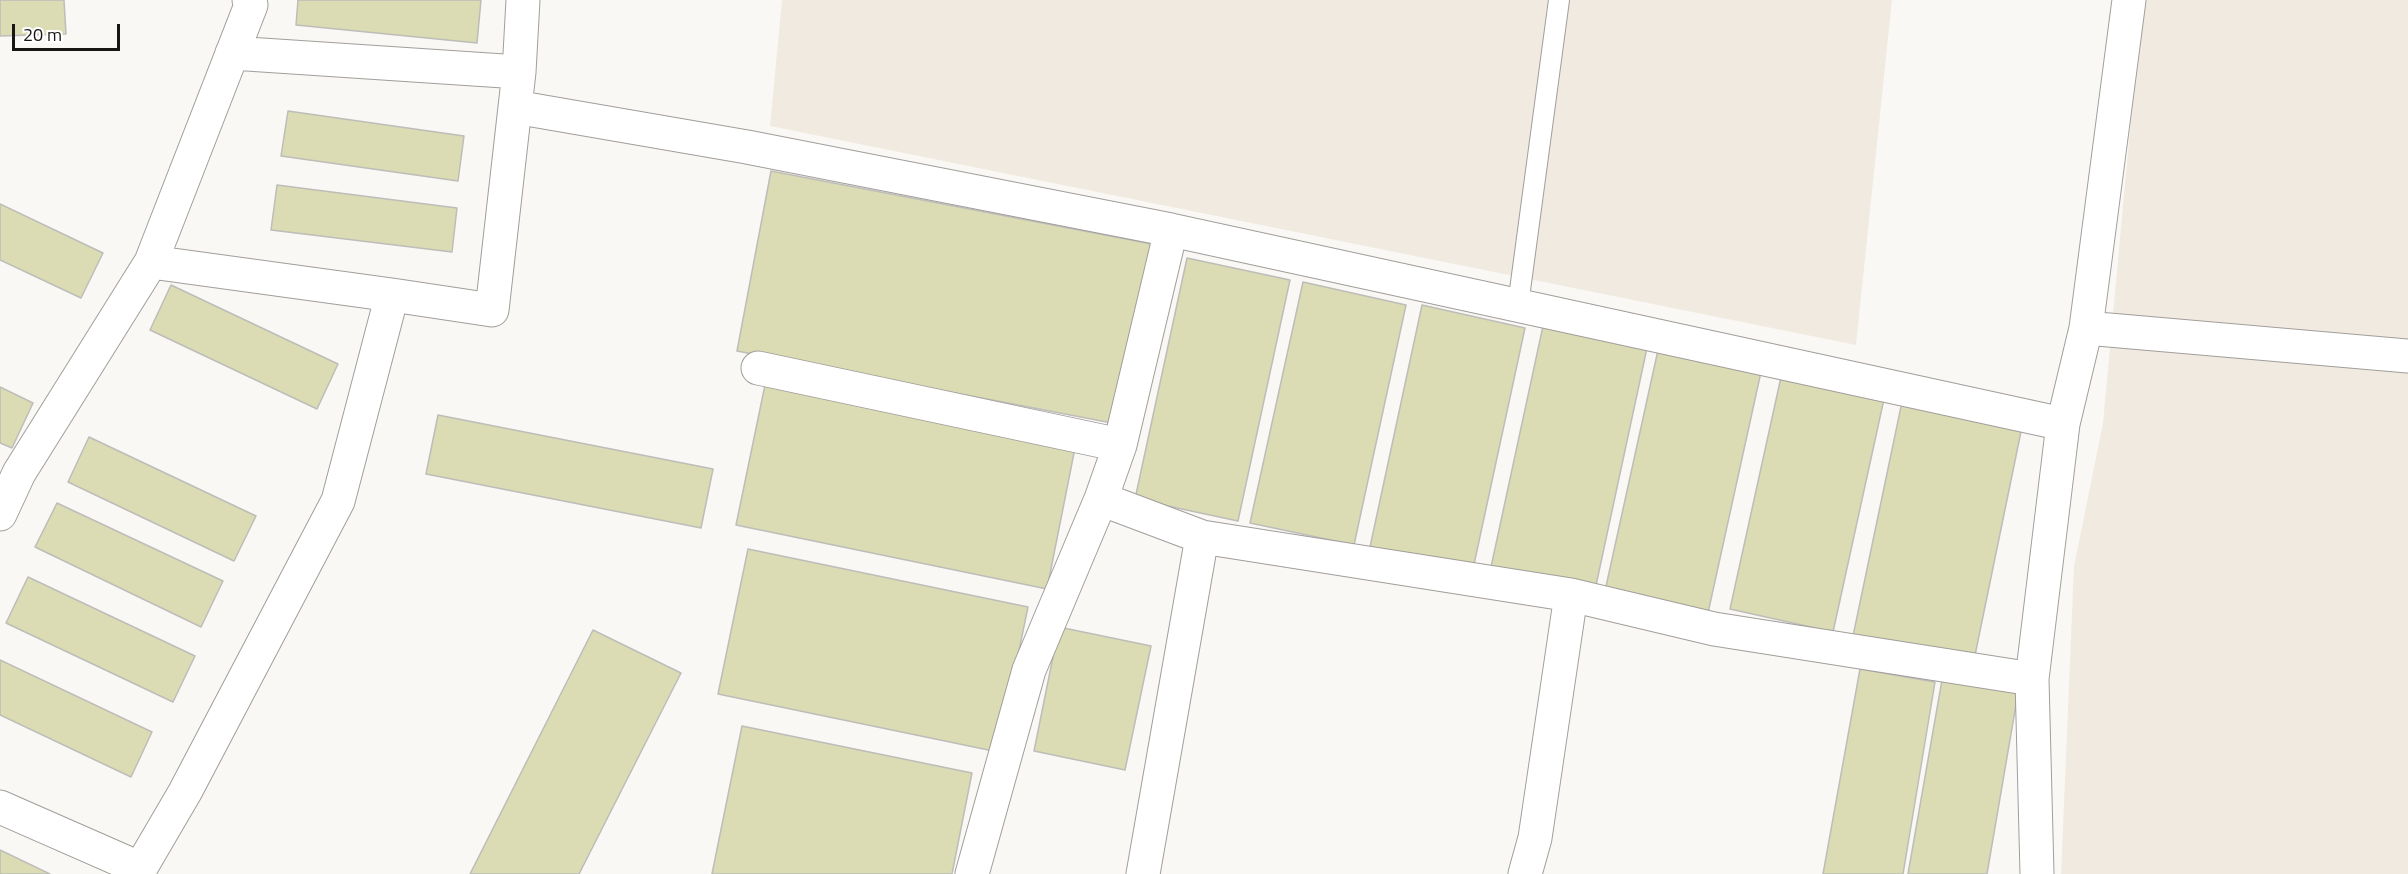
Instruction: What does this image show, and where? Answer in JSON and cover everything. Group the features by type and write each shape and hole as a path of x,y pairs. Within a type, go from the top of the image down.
{"street":[{"path":"0,514 19,473 151,262 251,4 249,0"},
{"path":"151,262 492,310 519,72 522,0"},
{"path":"2037,874 2032,679 2063,424 2086,328 2129,0"},
{"path":"232,53 519,72"},
{"path":"515,107 747,147 1171,230 2063,424"},
{"path":"972,874 1029,670 1101,499 1120,445 1171,230"},
{"path":"0,807 138,871 185,792 339,501 392,295"},
{"path":"2086,328 2408,356"},
{"path":"758,368 1120,445"},
{"path":"1101,499 1202,537 1571,596 1714,629 2032,679"},
{"path":"1143,874 1202,537"},
{"path":"1525,874 1535,838 1571,596"}],"lane":[{"path":"1518,305 1559,0"}],"shaded area":[{"path":"782,0 1892,0 1856,345 770,126"},
{"path":"2142,0 2408,0 2408,874 2061,874 2074,566 2103,423"}],"building":[{"path":"0,0 64,0 66,34 0,36"},
{"path":"298,0 481,0 477,43 296,25"},
{"path":"288,111 464,136 458,181 281,156"},
{"path":"771,171 1152,244 1117,424 737,351"},
{"path":"277,185 457,208 452,252 271,230"},
{"path":"0,204 103,253 81,298 0,260"},
{"path":"1187,258 1290,280 1238,521 1135,499"},
{"path":"1303,282 1406,305 1354,545 1250,523"},
{"path":"171,285 338,364 317,409 150,330"},
{"path":"1422,305 1525,328 1473,569 1370,547"},
{"path":"1543,326 1647,348 1595,590 1491,567"},
{"path":"1658,350 1761,372 1708,613 1605,591"},
{"path":"1783,368 1886,390 1833,632 1730,609"},
{"path":"765,385 1075,448 1047,589 736,525"},
{"path":"0,387 33,403 12,448 0,443"},
{"path":"1903,397 2023,422 1974,660 1853,636"},
{"path":"438,415 713,469 701,528 426,474"},
{"path":"89,437 256,516 234,561 68,482"},
{"path":"57,503 223,581 201,627 35,547"},
{"path":"748,549 1028,607 998,752 718,694"},
{"path":"28,577 195,656 173,702 6,623"},
{"path":"1059,627 1151,646 1125,770 1034,751"},
{"path":"593,630 681,673 579,874 470,874"},
{"path":"0,660 152,732 131,777 0,715"},
{"path":"1860,669 1935,682 1903,874 1823,874"},
{"path":"1942,680 2018,693 1987,874 1908,874"},
{"path":"742,726 972,773 952,874 712,874"},
{"path":"0,850 50,874 0,874"}]}
